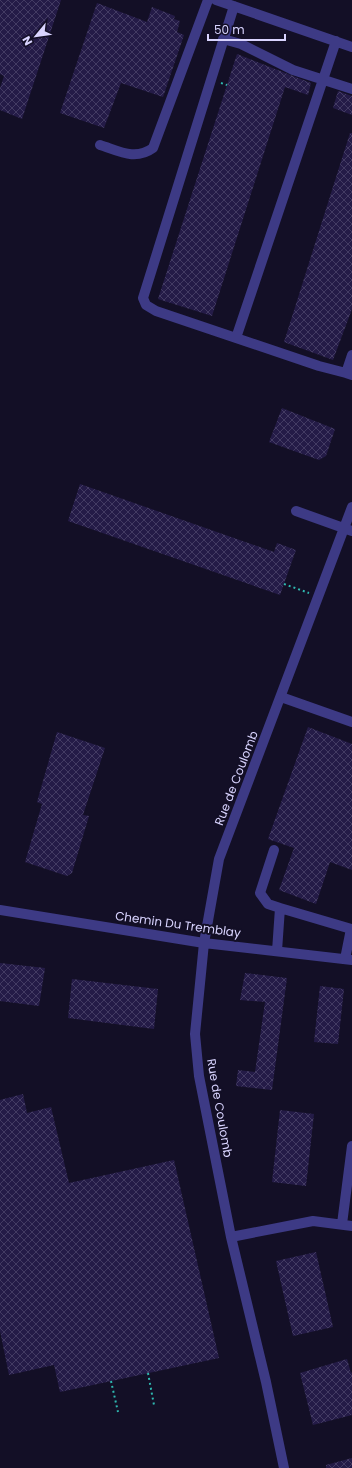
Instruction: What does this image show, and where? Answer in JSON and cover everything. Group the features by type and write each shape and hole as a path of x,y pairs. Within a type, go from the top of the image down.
{"street":[{"path":"100,145 137,156 145,154 153,148 208,0"},
{"path":"216,0 352,47"},
{"path":"234,6 143,298 146,305 156,312 319,366 349,374 352,355"},
{"path":"223,39 241,44 293,70 352,90"},
{"path":"236,338 336,41"},
{"name":"Rue de Coulomb","path":"284,1468 266,1382 231,1237 198,1076 195,1034 204,943 220,859 319,597 348,530 352,507"},
{"path":"296,511 348,530"},
{"path":"281,698 352,722"},
{"path":"274,850 260,893 268,904 351,927 348,959"},
{"path":"277,951 280,908"},
{"name":"Chemin Du Tremblay","path":"0,910 204,943 348,959"},
{"path":"231,1237 313,1221 347,1225 352,1146"}],"path":[{"path":"284,584 319,597"},
{"path":"148,1373 154,1405"},
{"path":"111,1381 118,1412"}],"building":[{"path":"0,0 61,0 22,119 0,110 0,88 4,76 0,74"},
{"path":"97,3 147,22 152,7 175,16 174,19 180,21 177,32 184,35 163,97 121,83 104,128 60,113"},
{"path":"237,54 311,83 308,95 285,87 212,316 158,299"},
{"path":"338,91 352,96 352,115 333,108"},
{"path":"350,133 352,133 352,309 333,360 284,342"},
{"path":"282,408 335,429 326,456 319,460 269,442"},
{"path":"80,484 274,552 277,543 296,550 280,595 68,521"},
{"path":"308,727 352,744 352,870 330,862 316,904 279,890 294,848 268,839"},
{"path":"57,732 105,748 83,815 89,816 72,873 67,876 25,862 42,804 37,802"},
{"path":"0,963 45,968 39,1006 0,1001"},
{"path":"245,973 287,978 272,1090 236,1086 238,1070 255,1072 265,1002 240,1000"},
{"path":"72,979 158,989 154,1029 68,1018"},
{"path":"320,986 344,989 338,1044 314,1042"},
{"path":"23,1094 27,1113 51,1107 69,1183 174,1160 219,1358 60,1392 54,1365 9,1375 0,1331 0,1100"},
{"path":"280,1110 314,1114 306,1186 272,1182"},
{"path":"316,1252 333,1327 293,1336 276,1261"},
{"path":"347,1359 351,1373 352,1372 352,1415 313,1425 300,1373"},
{"path":"352,1458 352,1468 326,1468 326,1465"}]}
